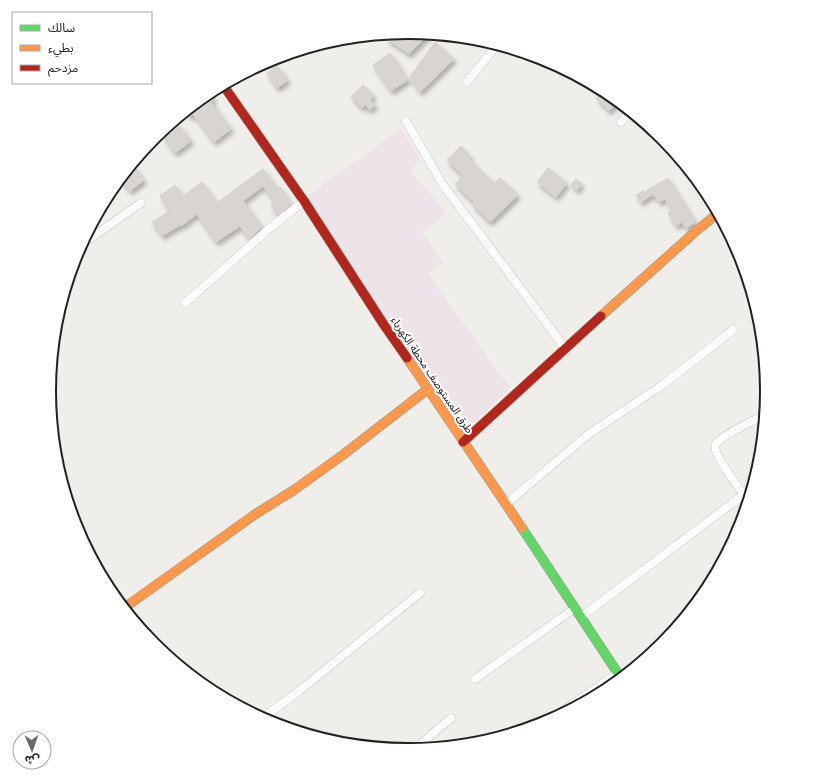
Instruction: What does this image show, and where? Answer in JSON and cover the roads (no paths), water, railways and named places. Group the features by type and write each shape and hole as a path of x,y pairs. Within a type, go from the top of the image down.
{"street":[{"path":"467,82 493,50"},
{"name":"طرق المستوصف محطة الكهرباء","path":"226,90 304,201 384,325 506,504 618,673"},
{"path":"620,122 626,115"},
{"path":"406,121 443,185 565,348"},
{"path":"185,303 270,228 304,201"},
{"path":"91,238 141,203"},
{"path":"463,442 565,348 714,216"},
{"path":"506,504 590,432 661,386 733,330"},
{"path":"129,605 254,515 294,490 344,454 428,389"},
{"path":"746,489 718,458 716,444 720,439 738,428 759,418"},
{"path":"581,617 744,495"},
{"path":"268,714 420,593"},
{"path":"475,679 575,608"},
{"path":"423,742 451,718"}]}
